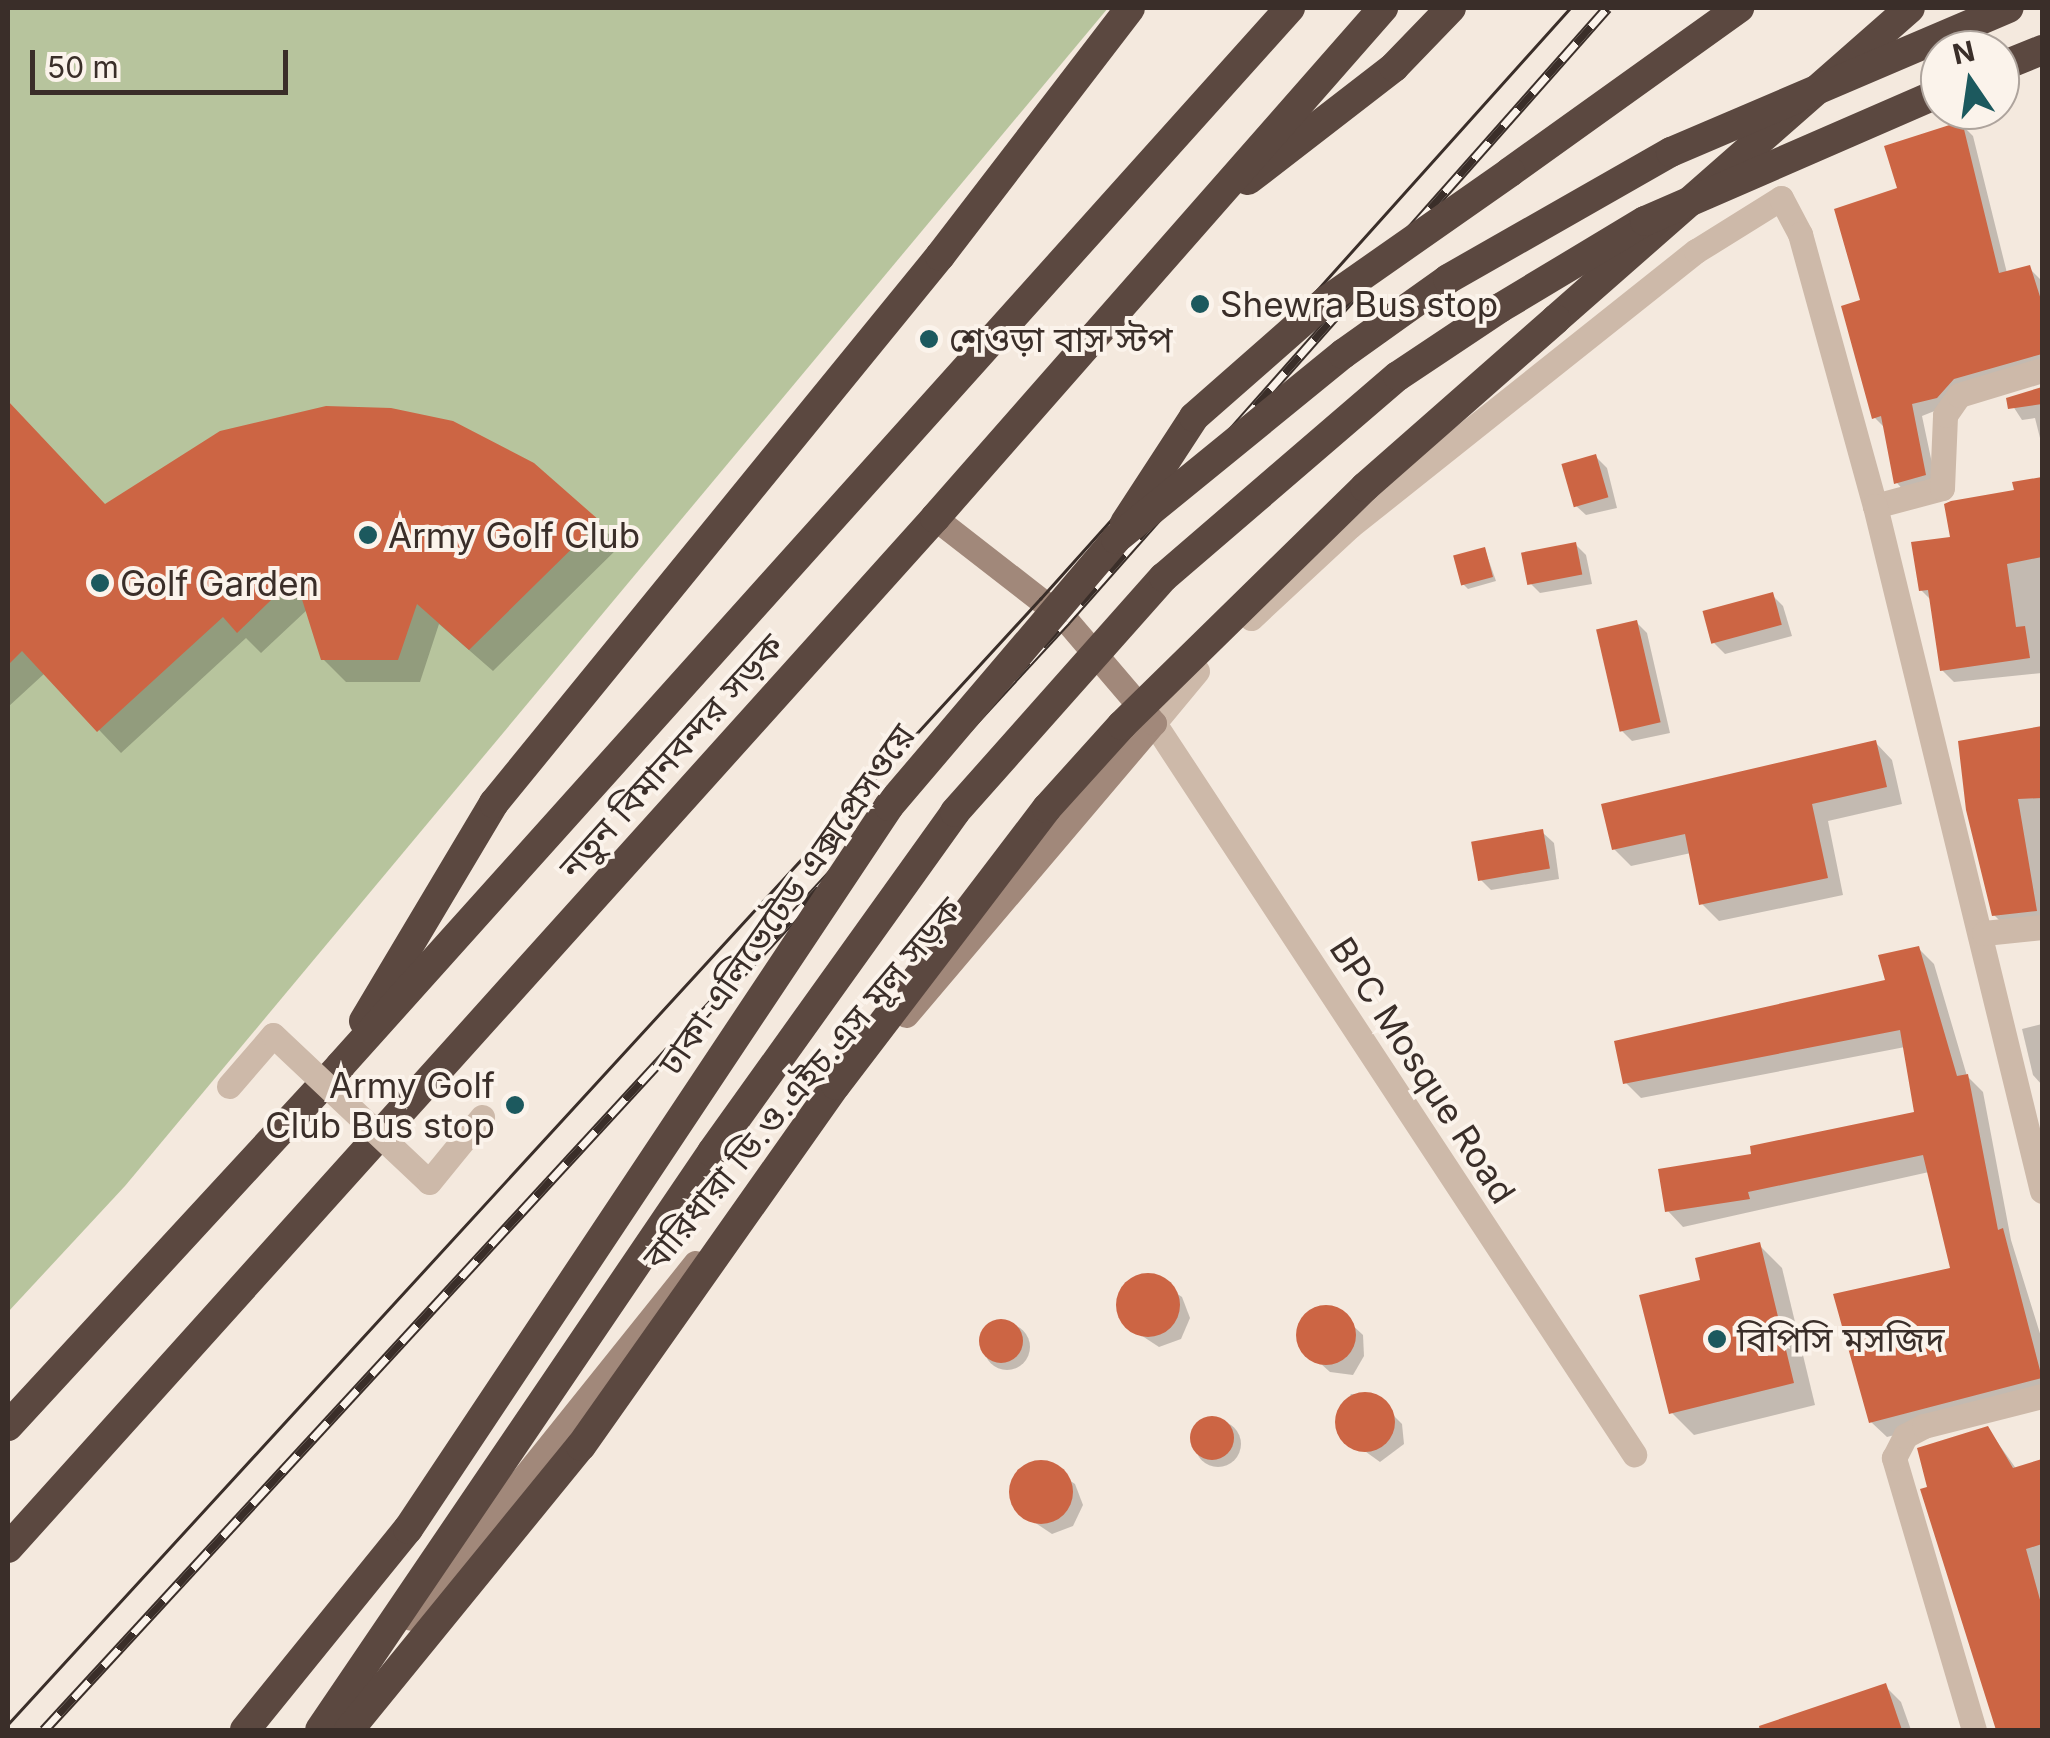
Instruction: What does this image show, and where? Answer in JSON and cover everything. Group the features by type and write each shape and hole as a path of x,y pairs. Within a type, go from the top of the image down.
{"highway":[{"path":"340,1066 414,930 494,802 986,195 1130,8"},
{"name":"নতুন বিমানবন্দর সড়ক","path":"8,1426 340,1066 1290,8"},
{"name":"নতুন বিমানবন্দর সড়ক","path":"8,1548 935,518 1383,8"},
{"path":"1188,227 1394,67 1451,8"},
{"path":"1116,539 1148,479 1194,417 1326,301 1739,8"},
{"path":"349,1730 581,1446 887,1014 1047,808 1122,725 1365,487 1910,8"},
{"name":"ঢাকা এলিভেটেড এক্সপ্রেসওয়ে","path":"245,1730 408,1529 889,806 1116,539 1342,354 1496,250 1670,152 2010,8"},
{"path":"322,1730 712,1152 944,828 1024,730 1164,578 1398,376 1500,308 1645,221 1920,101"}],"street":[{"path":"935,518 1066,620 1154,723 1180,688 1350,526 1696,252 1781,198 1800,234 1875,506 1984,933 2042,1191"},
{"path":"1875,506 1942,488 1945,415 1959,395 1984,382 2042,370"},
{"name":"বারিধারা ডি.ও.এইচ.এস মূল সড়ক","path":"322,1730 592,1384 1154,723"},
{"name":"BPC Mosque Road","path":"1154,723 1634,1454"},
{"path":"1984,933 2042,927"},
{"path":"229,1086 273,1035 429,1182 482,1117"},
{"path":"1974,1730 1894,1458 1904,1436 1924,1426 2042,1396"}],"green space":[{"path":"8,8 1108,8 125,1186 8,1312"}],"building":[{"path":"1934,130 1964,130 1999,273 2030,265 2042,303 2042,354 1954,379 1937,398 1912,404 1926,475 1894,484 1881,416 1872,419 1841,306 1860,300 1834,209 1897,188 1884,146"},
{"path":"2042,387 2042,404 2008,409 2006,398"},
{"name":"Army Golf Club","path":"8,401 105,504 220,431 326,406 391,408 453,421 534,463 600,521 469,650 417,604 398,660 321,660 295,577 237,633 223,617 97,732 22,651 8,665"},
{"path":"1596,454 1608,497 1574,507 1561,464"},
{"path":"2042,477 2042,557 2007,564 2016,627 2025,626 2030,658 1940,671 1928,590 1919,591 1911,542 1950,537 1944,504 2014,490 2012,482"},
{"path":"1576,542 1582,574 1527,585 1521,553"},
{"path":"1485,547 1493,577 1461,585 1453,556"},
{"path":"1773,592 1782,625 1711,644 1702,611"},
{"path":"1637,620 1661,722 1620,732 1596,629"},
{"path":"2042,726 2042,798 2018,799 2037,911 1992,916 1966,810 1958,741"},
{"path":"1876,740 1887,787 1812,804 1828,878 1699,905 1685,834 1612,850 1601,804"},
{"path":"1543,829 1550,868 1478,881 1471,842"},
{"path":"1919,946 1957,1076 1968,1074 1998,1230 2003,1228 2042,1378 1869,1423 1833,1294 1950,1268 1923,1155 1748,1192 1750,1199 1665,1212 1658,1169 1751,1154 1750,1146 1914,1112 1900,1030 1623,1084 1614,1041 1885,980 1878,955"},
{"name":"বিপিসি মসজিদ","path":"1760,1242 1794,1383 1669,1414 1639,1295 1700,1280 1695,1258"},
{"path":"1148,1273 1171,1282 1180,1305 1171,1328 1148,1337 1125,1328 1116,1305 1125,1282"},
{"path":"1326,1305 1347,1314 1356,1335 1347,1356 1326,1365 1305,1356 1296,1335 1305,1314"},
{"path":"1001,1319 1016,1326 1023,1341 1016,1356 1001,1363 986,1356 979,1341 986,1326"},
{"path":"1365,1392 1386,1401 1395,1422 1386,1443 1365,1452 1344,1443 1335,1422 1344,1401"},
{"path":"1212,1416 1227,1423 1234,1438 1227,1453 1212,1460 1197,1453 1190,1438 1197,1423"},
{"path":"1988,1426 2013,1468 2042,1459 2042,1544 2026,1549 2042,1607 2042,1730 1996,1730 1920,1489 1927,1487 1917,1448"},
{"path":"1041,1460 1064,1469 1073,1492 1064,1515 1041,1524 1018,1515 1009,1492 1018,1469"},
{"path":"1886,1683 1902,1730 1760,1730 1759,1726"}],"tram line":[{"path":"8,1724 1040,599 1570,8"}],"railway":[{"path":"44,1730 1066,620 1607,8"}],"place":[{"name":"Shewra Bus stop","path":"1200,304"},
{"name":"শেওড়া বাস স্টপ","path":"929,339"},
{"name":"Army Golf Club","path":"368,535"},
{"name":"Golf Garden","path":"100,583"},
{"name":"Army Golf Club Bus stop","path":"515,1105"},
{"name":"বিপিসি মসজিদ","path":"1717,1339"}]}
